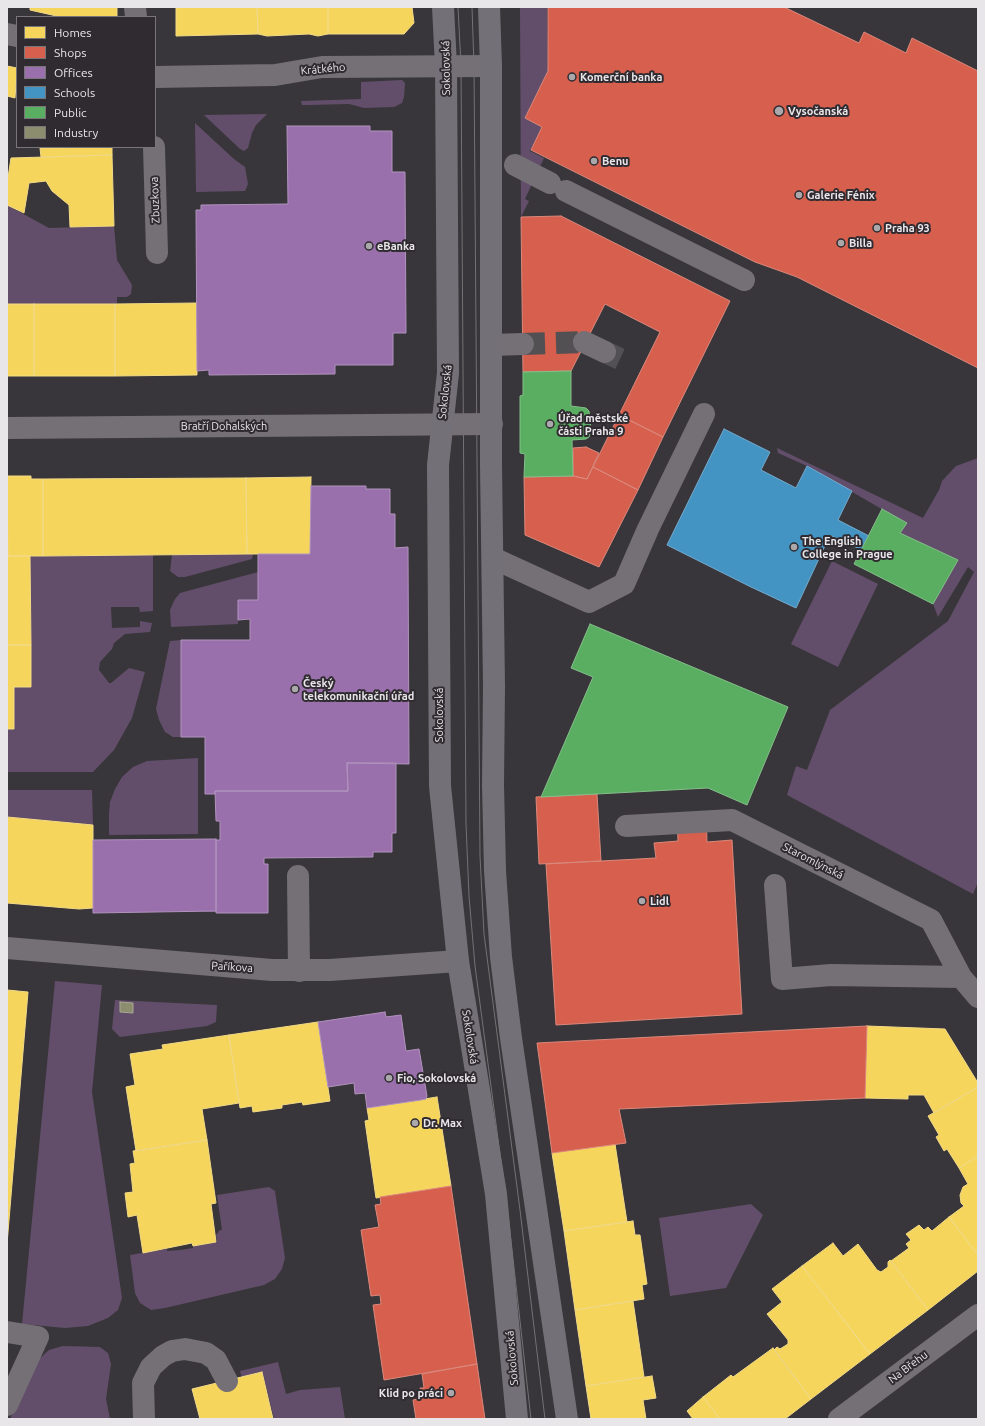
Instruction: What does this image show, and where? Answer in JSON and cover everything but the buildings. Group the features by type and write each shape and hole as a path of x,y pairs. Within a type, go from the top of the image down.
{"main road":[{"name":"Sokolovská","path":"443,7 446,66 448,374 438,464 440,786 458,961 496,1194 517,1419"},
{"path":"490,7 492,66 491,345 493,785 495,871 501,957 511,1038 567,1419"}],"street":[{"name":"Krátkého","path":"156,77 275,75 330,67 492,66"},
{"name":"Zbuzkova","path":"154,148 157,253"},
{"path":"515,165 744,280"},
{"path":"584,342 605,352"},
{"path":"491,345 523,344"},
{"path":"493,558 589,602 624,584 648,529 704,414"},
{"name":"Bratří Dohalských","path":"7,428 492,424"},
{"name":"Staromlýnská","path":"626,826 732,820 932,920 961,977 978,997"},
{"path":"298,876 299,971"},
{"path":"775,885 782,979 831,975 961,977"},
{"name":"Paříkova","path":"7,948 142,960 299,971 458,961"},
{"name":"Na Břehu","path":"839,1419 978,1315"},
{"path":"7,1332 38,1337 7,1405"},
{"path":"144,1419 143,1383 151,1367 163,1356 172,1351 185,1349 206,1353 216,1360 227,1381"}],"shaded area":[{"path":"520,7 547,7 548,72 525,118 542,127 530,151 544,158 525,199 529,201 521,217"},
{"path":"402,80 405,83 404,97 402,103 394,107 364,108 349,104 302,105 301,101 361,99 361,82"},
{"path":"267,114 256,125 248,148 244,151 204,115"},
{"path":"195,123 234,159 245,167 248,184 245,191 196,192"},
{"path":"7,205 49,228 114,226 117,260 132,285 131,294 127,297 117,297 117,304 7,304"},
{"path":"777,448 923,518 939,490 942,481 956,466 978,458 978,882 973,894 787,795 796,766 807,770 830,710 948,621 974,572 968,567 938,617 933,604 958,560 900,533 906,523 807,466 778,453"},
{"path":"253,554 252,559 185,577 178,577 170,571 172,555"},
{"path":"153,555 153,611 140,612 139,607 111,607 112,628 140,627 140,621 152,623 150,632 125,634 114,643 112,649 100,662 99,670 109,683 129,668 145,672 132,718 114,750 93,772 7,772 7,729 14,729 14,687 31,687 30,556"},
{"path":"832,561 878,584 838,667 791,644"},
{"path":"258,572 258,600 238,600 238,624 171,627 170,610 175,599 180,593"},
{"path":"181,640 181,737 173,737 165,732 159,720 156,709 170,641"},
{"path":"198,758 198,834 109,835 110,802 122,777 133,767 147,761"},
{"path":"7,790 92,790 93,825 7,817"},
{"path":"55,981 102,985 92,1092 122,1298 118,1310 108,1318 88,1326 65,1328 22,1324"},
{"path":"115,1000 217,1005 216,1022 207,1026 120,1037 112,1029"},
{"path":"269,1187 275,1191 285,1258 282,1269 275,1279 264,1285 165,1308 151,1310 140,1303 135,1293 130,1255 167,1249 167,1251 180,1250 217,1242 216,1235 220,1230 222,1230 217,1195"},
{"path":"751,1204 763,1215 726,1288 670,1296 659,1218"},
{"path":"63,1346 100,1347 108,1353 111,1364 106,1399 110,1419 10,1419 32,1370 39,1359 49,1350"},
{"path":"278,1362 286,1394 300,1390 340,1387 345,1419 274,1419 263,1374 242,1378 240,1371"}],"tunnel":[{"path":"523,344 584,342"},
{"path":"605,352 620,359"}],"tram line":[{"path":"458,7 461,66 466,824 469,896 475,966 508,1214 531,1419"},
{"path":"472,7 474,66 480,856 484,934 520,1210 545,1419"}],"place":[{"name":"Komerční banka","path":"572,77"},
{"name":"Vysočanská","path":"779,111"},
{"name":"Benu","path":"594,161"},
{"name":"Galerie Fénix","path":"799,195"},
{"name":"Praha 93","path":"877,228"},
{"name":"Billa","path":"841,243"},
{"name":"eBanka","path":"369,246"},
{"name":"Úřad městské části Praha 9","path":"550,424"},
{"name":"The English College in Prague","path":"794,547"},
{"name":"Český telekomunikační úřad","path":"295,689"},
{"name":"Lidl","path":"642,901"},
{"name":"Fio, Sokolovská","path":"389,1078"},
{"name":"Dr. Max","path":"415,1123"},
{"name":"Klid po práci","path":"451,1393"}]}
